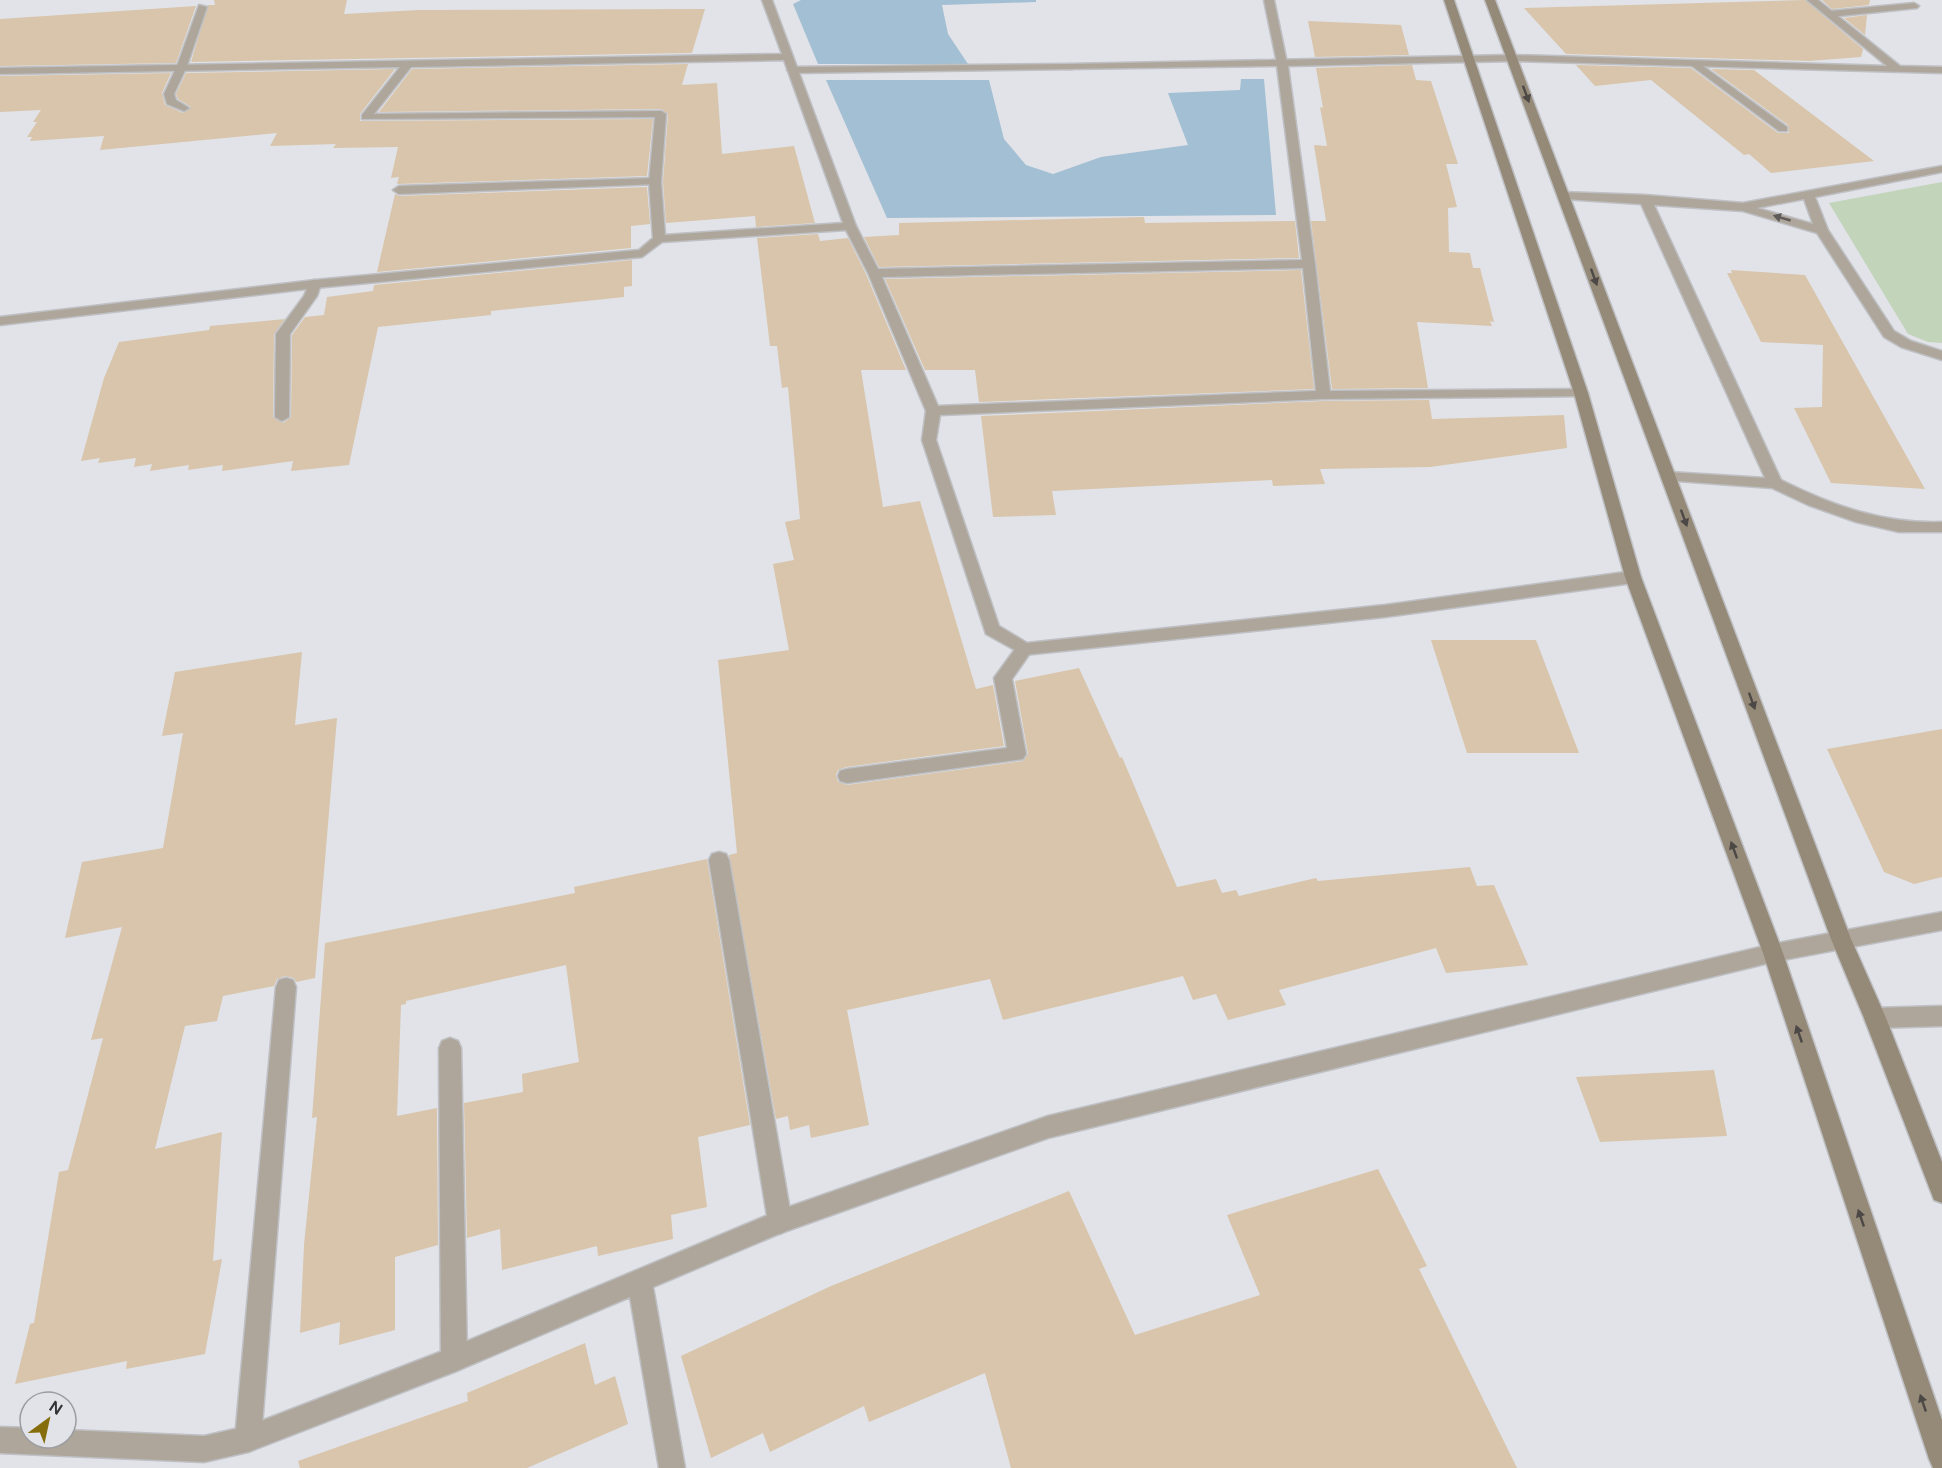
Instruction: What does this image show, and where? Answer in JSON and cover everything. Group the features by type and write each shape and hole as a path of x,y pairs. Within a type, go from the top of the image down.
{"street":[{"path":"767,0 850,226 874,273 933,411 929,440 992,630 1024,649 1386,611 1633,577"},
{"path":"1269,0 1282,63 1309,264 1323,395"},
{"path":"1449,0 1581,393 1633,577 1773,953 1942,1459"},
{"path":"1490,0 1841,939 1875,1018 1942,1192"},
{"path":"1812,0 1899,69"},
{"path":"1830,14 1914,6"},
{"path":"184,108 171,102 169,94 182,66 202,7"},
{"path":"0,71 409,63 1069,67 1513,57 1942,70"},
{"path":"409,63 366,117 661,114 655,182 659,239"},
{"path":"1696,64 1783,129"},
{"path":"1743,207 1942,169"},
{"path":"399,190 655,182"},
{"path":"1564,195 1743,207 1822,230"},
{"path":"1808,195 1822,230 1889,334 1906,344 1936,356 1942,356"},
{"path":"1645,200 1775,483"},
{"path":"0,321 315,284 642,253 659,239 850,226"},
{"path":"874,273 1309,264"},
{"path":"282,417 283,334 310,296 315,284"},
{"path":"933,411 1323,395 1581,393"},
{"path":"1669,477 1775,483 1809,501 1871,520 1918,530 1942,527"},
{"path":"847,776 1017,754 1003,678 1024,649"},
{"path":"719,860 780,1222"},
{"path":"0,1440 204,1449 248,1439 454,1359 780,1222 1048,1127 1773,953 1942,921"},
{"path":"248,1439 286,987"},
{"path":"1875,1018 1942,1016"},
{"path":"450,1048 454,1359"},
{"path":"640,1282 672,1468"}],"green space":[{"path":"1942,182 1942,343 1928,342 1908,334 1829,203"}],"water":[{"path":"801,0 1036,0 1036,2 942,5 948,34 968,64 818,64 793,4"},
{"path":"1241,79 1264,79 1276,215 887,218 826,80 989,80 1004,139 1026,165 1053,174 1101,157 1188,145 1168,93 1240,90"}],"building":[{"path":"214,0 347,0 344,14 419,10 705,9 692,53 191,62 208,5 215,5"},
{"path":"1805,0 1863,49 1861,57 1809,61 1566,54 1524,8"},
{"path":"1822,0 1870,0 1869,5 1832,9"},
{"path":"196,6 176,63 0,66 0,19"},
{"path":"1867,15 1865,35 1844,18"},
{"path":"1308,21 1401,25 1409,55 1315,57"},
{"path":"688,64 682,85 717,83 722,154 794,146 815,223 756,227 755,216 666,223 663,182 668,114 661,109 379,112 412,69"},
{"path":"1412,65 1416,80 1431,81 1458,164 1446,164 1457,207 1448,208 1449,252 1470,253 1473,268 1480,268 1494,322 1490,321 1492,326 1417,322 1428,388 1332,389 1311,221 1326,221 1314,145 1327,146 1316,68"},
{"path":"1576,65 1691,68 1778,133 1789,133 1788,125 1711,69 1754,70 1874,161 1771,173 1749,154 1744,155 1651,80 1595,86"},
{"path":"395,69 360,114 360,121 653,119 647,176 397,184 399,177 391,178 398,147 333,148 336,144 270,146 277,133 100,150 104,136 30,141 32,137 27,137 37,122 33,122 41,110 0,112 0,76 171,73 162,93 165,105 183,113 191,107 178,99 176,94 186,73"},
{"path":"647,187 650,224 631,226 631,248 377,272 395,194 399,196"},
{"path":"1144,217 1145,223 1295,221 1299,258 879,267 864,237 899,235 899,223"},
{"path":"818,234 820,241 848,238 866,274 906,370 861,370 883,507 920,501 976,689 993,685 1004,746 846,767 838,770 836,775 838,782 847,785 1023,761 1028,754 1015,681 1079,668 1120,758 1122,757 1177,887 1216,879 1222,893 1236,890 1239,896 1316,878 1318,881 1470,867 1477,886 1494,885 1528,965 1446,973 1436,948 1279,990 1286,1005 1228,1020 1216,994 1193,1000 1183,976 1003,1020 990,979 847,1010 869,1125 811,1138 809,1125 790,1130 788,1116 776,1119 729,855 737,853 718,660 789,650 773,564 794,560 785,522 800,519 788,387 782,388 777,346 770,346 757,238"},
{"path":"632,260 632,286 624,287 624,297 491,311 491,315 378,327 349,465 291,471 293,461 222,471 223,465 188,470 189,465 150,471 152,464 134,467 136,458 98,463 100,458 81,461 104,378 119,342 209,330 210,326 285,319 274,334 273,417 283,423 291,417 292,335 305,317 324,315 327,297 373,291 374,285"},
{"path":"1301,270 1314,389 979,402 975,370 925,370 885,279"},
{"path":"1731,270 1805,275 1925,489 1831,483 1794,408 1822,407 1823,345 1761,342 1727,273 1732,273"},
{"path":"1429,400 1432,419 1564,415 1567,448 1430,467 1320,469 1325,484 1273,486 1272,480 1052,491 1056,515 993,517 981,416 1323,401"},
{"path":"1431,640 1536,640 1579,753 1467,753"},
{"path":"302,652 295,725 337,718 315,978 296,982 294,978 285,976 277,979 274,986 223,996 217,1021 185,1026 155,1149 222,1132 213,1261 222,1259 205,1354 126,1369 127,1361 15,1384 30,1324 34,1323 59,1172 68,1170 103,1038 91,1040 122,927 65,938 82,862 163,848 183,733 162,736 175,672"},
{"path":"1942,729 1942,877 1914,884 1884,872 1827,749"},
{"path":"707,859 750,1125 698,1137 707,1207 671,1215 673,1239 598,1256 597,1246 502,1270 500,1229 467,1238 464,1103 523,1092 522,1074 579,1062 566,965 406,1001 406,1004 401,1005 397,1116 437,1108 438,1245 395,1257 395,1330 339,1345 340,1322 300,1333 304,1245 317,1117 312,1118 325,943 575,893 574,887"},
{"path":"1714,1070 1727,1136 1600,1142 1576,1077"},
{"path":"1378,1169 1427,1266 1419,1269 1517,1468 1011,1468 985,1373 869,1422 864,1406 770,1452 763,1433 711,1458 681,1356 831,1286 1069,1191 1135,1335 1260,1295 1227,1215"},
{"path":"585,1343 595,1385 615,1376 628,1424 527,1468 300,1468 298,1461 468,1401 467,1393"}]}
